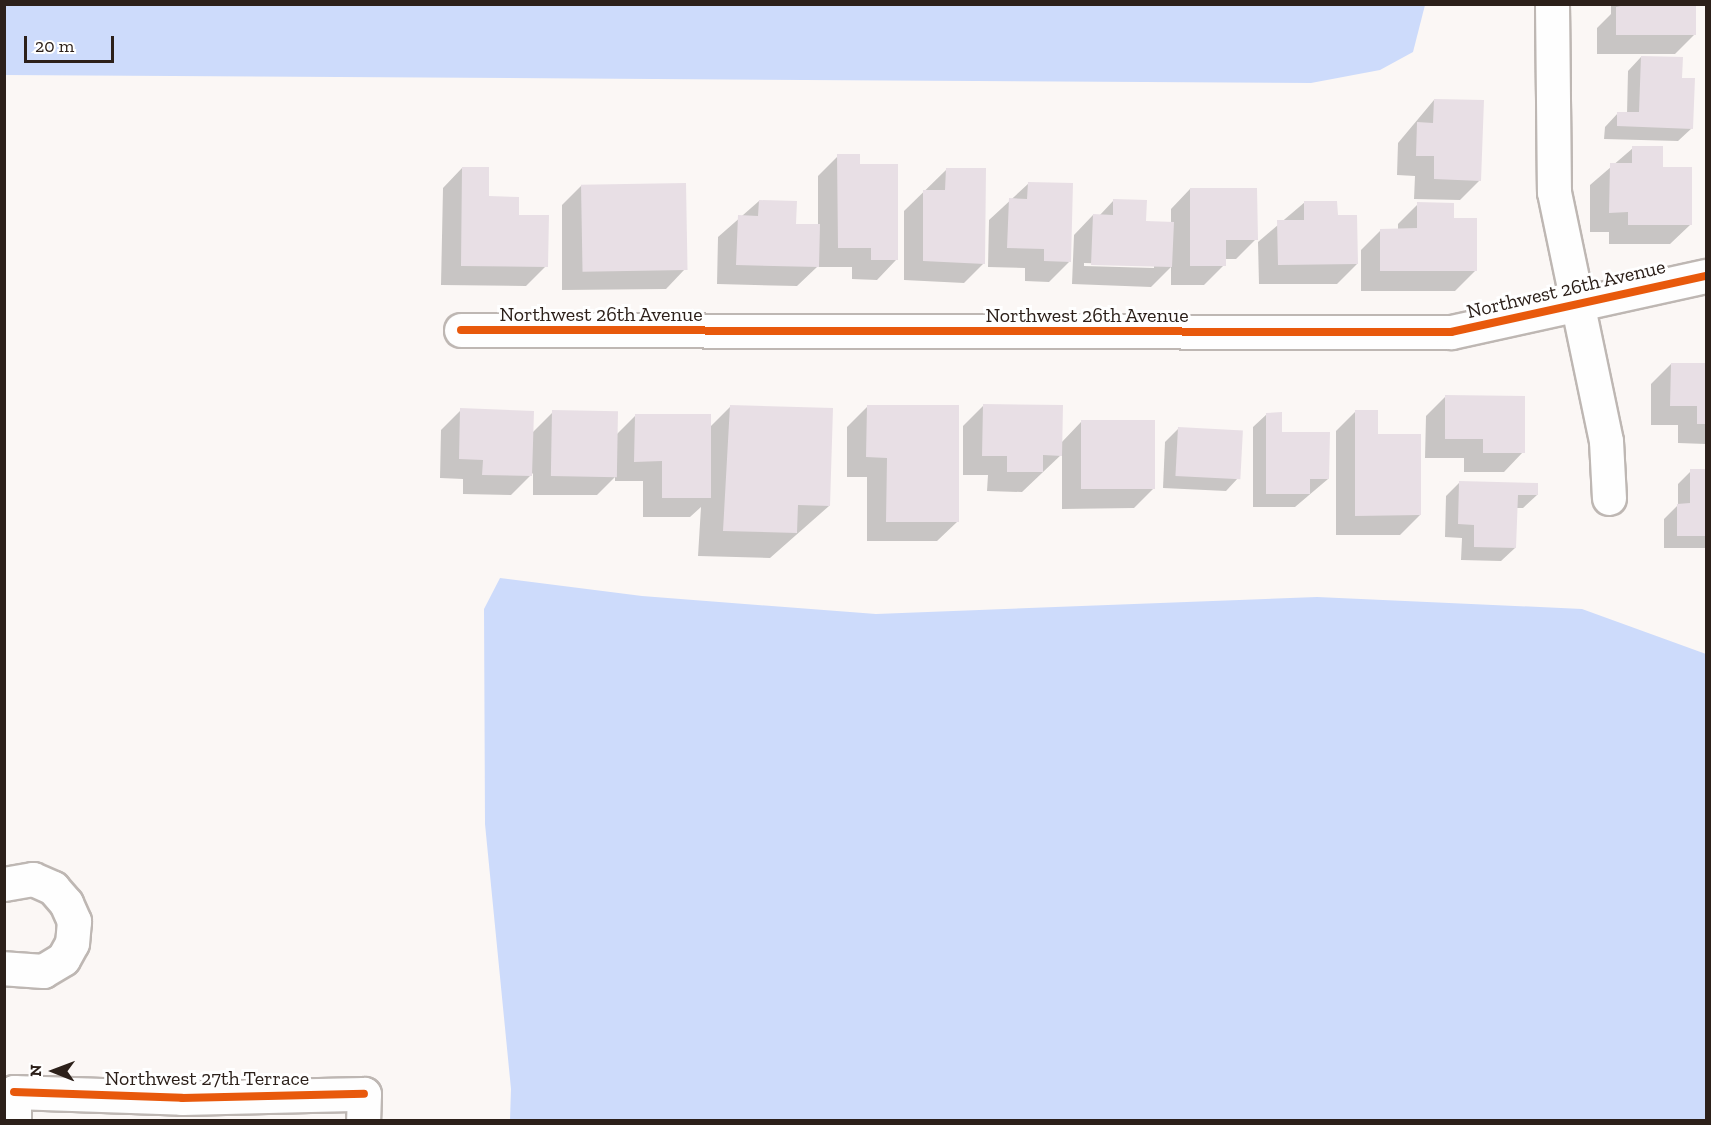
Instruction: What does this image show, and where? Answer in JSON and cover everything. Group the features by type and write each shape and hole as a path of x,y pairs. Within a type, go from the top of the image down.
{"street":[{"path":"1552,4 1554,192 1606,441 1609,498"},
{"name":"Northwest 26th Avenue","path":"462,330 1451,332 1578,306 1646,287 1707,276"},
{"path":"4,884 33,879 53,888 66,903 74,921 72,943 63,959 43,971 4,968"},
{"name":"Northwest 27th Terrace","path":"14,1106 182,1109 363,1107"}],"water":[{"path":"4,5 1425,5 1413,52 1380,70 1311,83 5,75"},
{"path":"500,578 642,596 876,614 1317,597 1582,609 1706,654 1706,1120 510,1120 511,1089 485,824 484,609"}],"building":[{"path":"1630,4 1696,4 1696,35 1616,35 1616,7"},
{"path":"1641,56 1683,57 1682,78 1695,78 1693,129 1617,126 1617,112 1639,112"},
{"path":"1434,99 1484,100 1481,181 1434,179 1434,156 1416,156 1417,122 1433,123"},
{"path":"1632,146 1663,146 1663,167 1692,167 1692,225 1628,225 1628,212 1609,213 1610,163 1632,163"},
{"path":"837,154 860,154 860,164 898,164 898,260 871,260 871,248 838,248"},
{"path":"462,167 489,167 489,196 519,197 519,215 549,215 548,267 461,266"},
{"path":"946,168 986,168 985,264 923,261 923,190 945,190"},
{"path":"1028,182 1073,183 1071,262 1044,261 1044,249 1007,248 1009,198 1027,199"},
{"path":"686,183 688,270 583,272 581,185"},
{"path":"1190,188 1257,188 1258,240 1226,240 1226,266 1190,266"},
{"path":"1113,199 1147,200 1146,221 1174,222 1172,267 1091,265 1093,214 1113,215"},
{"path":"759,200 797,201 796,224 820,224 819,267 736,265 738,215 758,216"},
{"path":"1304,201 1337,201 1338,215 1357,215 1358,264 1278,265 1277,220 1304,220"},
{"path":"1417,202 1454,203 1454,218 1477,218 1477,271 1380,271 1380,229 1417,228"},
{"path":"1671,363 1706,363 1706,424 1697,424 1697,406 1670,406"},
{"path":"1445,395 1525,396 1525,453 1483,453 1483,439 1445,439"},
{"path":"983,404 1063,405 1062,456 1043,455 1043,472 1007,472 1007,456 982,456"},
{"path":"730,405 833,408 830,506 798,505 797,533 723,531"},
{"path":"867,405 959,405 959,522 886,522 887,458 866,457"},
{"path":"460,408 534,411 532,476 482,475 483,460 459,459"},
{"path":"552,410 618,411 617,477 551,476"},
{"path":"1355,410 1378,410 1378,434 1421,434 1421,515 1355,516"},
{"path":"1282,412 1282,432 1330,432 1329,479 1310,479 1310,494 1266,494 1266,413"},
{"path":"635,414 711,414 711,498 662,498 662,461 634,462"},
{"path":"1081,420 1155,420 1155,489 1081,489"},
{"path":"1178,427 1243,430 1240,479 1175,476"},
{"path":"1690,469 1706,469 1706,536 1677,536 1677,504 1690,503"},
{"path":"1459,481 1538,483 1538,495 1518,495 1516,548 1474,547 1474,525 1458,524"}],"cycle path":[{"path":"461,330 1451,332 1706,276"},
{"path":"14,1092 182,1098 364,1094"}]}
